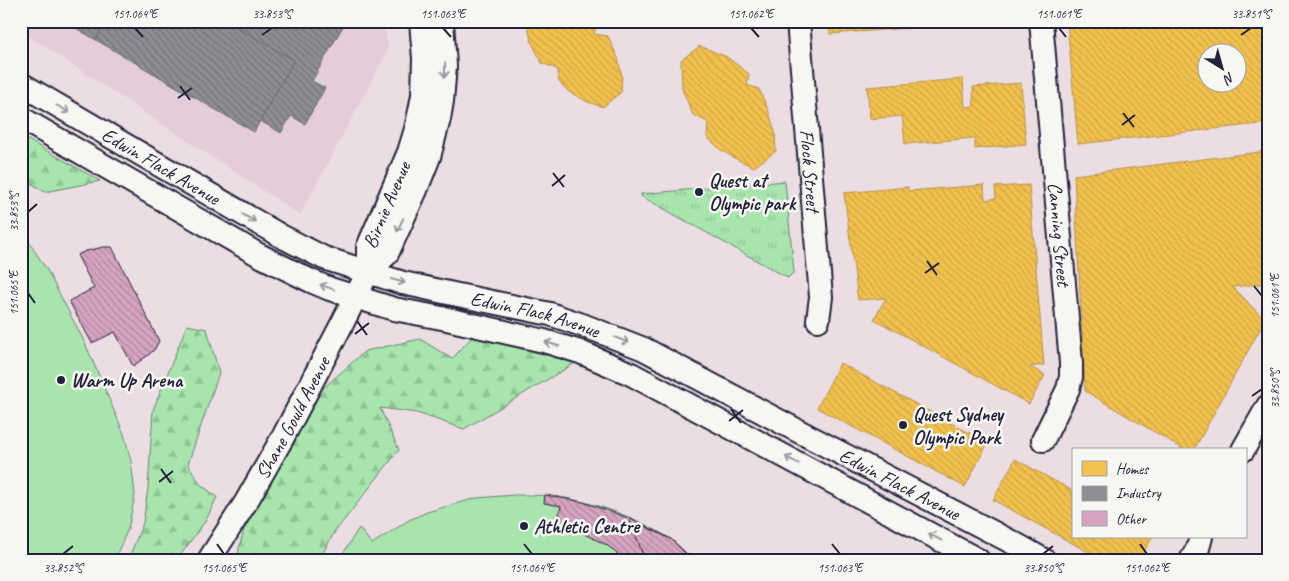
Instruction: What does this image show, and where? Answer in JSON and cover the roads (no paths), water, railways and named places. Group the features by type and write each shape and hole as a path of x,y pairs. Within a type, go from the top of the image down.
{"street":[{"name":"Birnie Avenue","path":"421,21 426,131"},
{"name":"Birnie Avenue","path":"368,272 368,247 406,160 426,131 440,119 445,66 442,21"},
{"name":"Flock Street","path":"798,21 821,298 818,320"},
{"name":"Canning Street","path":"1041,21 1071,363 1071,377 1068,389 1043,440"},
{"name":"Edwin Flack Avenue","path":"21,84 281,236 324,258 403,282 550,314 644,349 1044,560"},
{"name":"Edwin Flack Avenue","path":"21,118 259,255 311,281 330,289 394,309 508,332 580,352 632,374 978,560"},
{"name":"Shane Gould Avenue","path":"210,560 283,437 368,272"},
{"path":"1244,448 1268,406"},
{"path":"1191,560 1198,548 1201,538"}],"place":[{"name":"Quest at Olympic park","path":"699,192"},
{"name":"Warm Up Arena","path":"61,380"},
{"name":"Quest Sydney Olympic Park","path":"903,425"},
{"name":"Athletic Centre","path":"524,526"}]}
